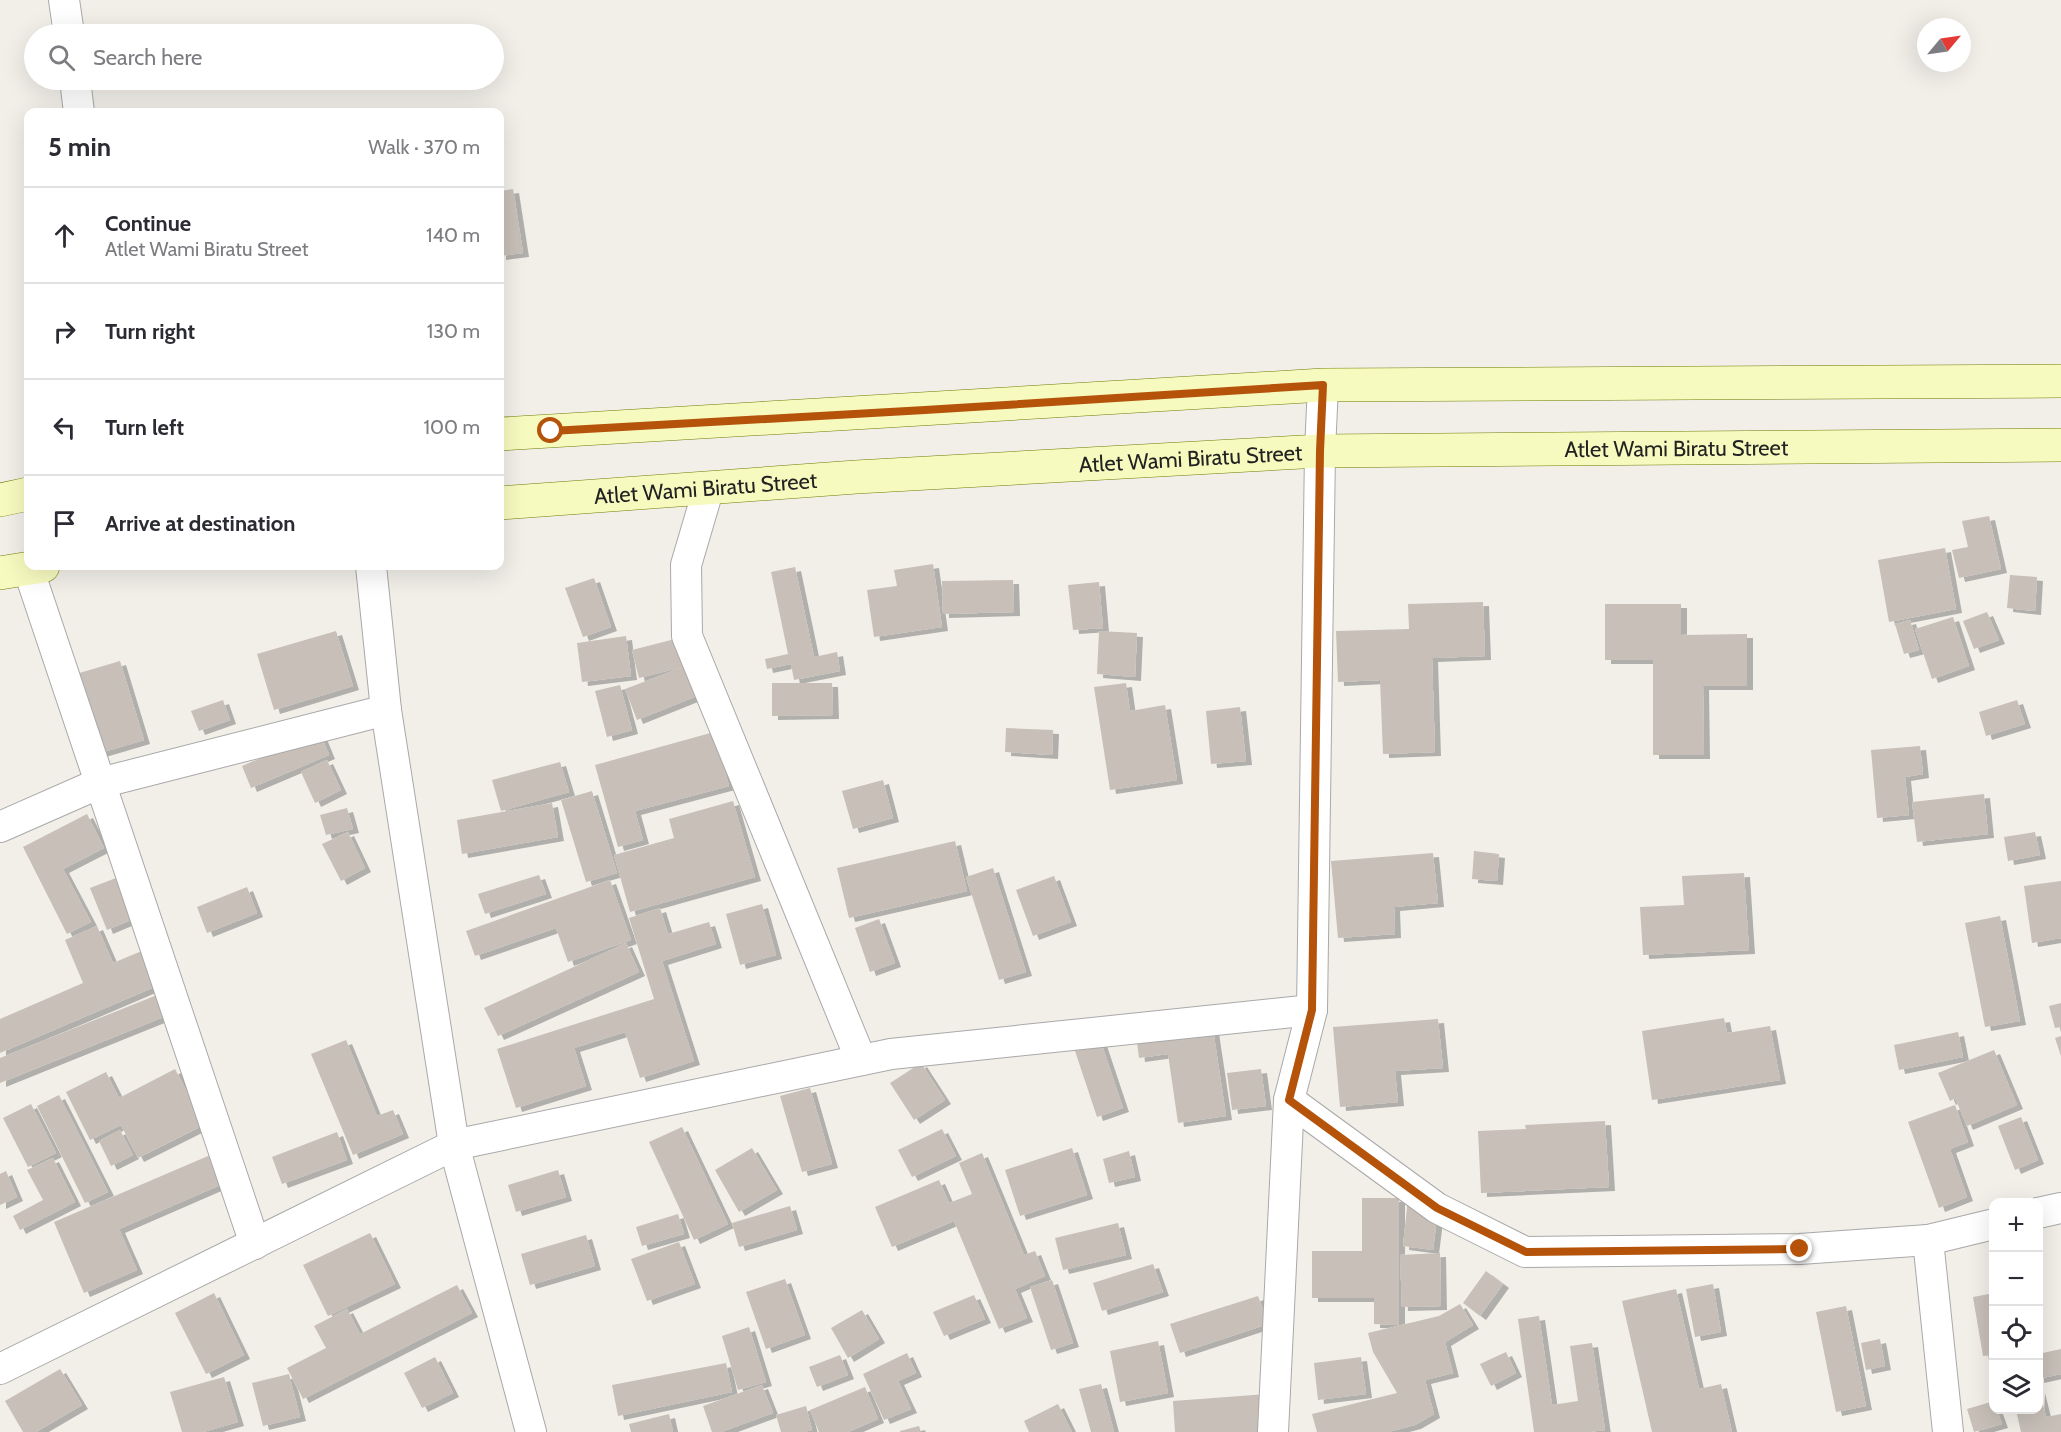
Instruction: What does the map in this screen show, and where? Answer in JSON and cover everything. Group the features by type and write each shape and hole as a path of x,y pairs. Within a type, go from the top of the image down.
{"main road":[{"path":"504,435 1323,385 2061,381"},
{"name":"Atlet Wami Biratu Street","path":"504,503 856,477 1320,451 2061,445"},
{"path":"0,500 24,495"}],"street":[{"path":"64,0 68,24"},
{"path":"77,90 79,108"},
{"path":"1273,1432 1289,1100 1312,1010 1320,451 1323,385"},
{"path":"709,487 686,565 687,636 861,1060"},
{"path":"24,570 100,783 255,1244"},
{"path":"371,570 386,710 454,1145 531,1432"},
{"path":"0,827 100,783 386,710"},
{"path":"0,1369 454,1145 891,1054 1312,1010"},
{"path":"1289,1100 1437,1208 1526,1252 1800,1249 1928,1240 1989,1225"},
{"path":"2043,1212 2061,1208"},
{"path":"1928,1240 1948,1432"}],"building":[{"path":"513,189 523,253 504,255 504,190"},
{"path":"1989,516 2001,569 1959,578 1952,550 1968,547 1962,521"},
{"path":"1945,548 1956,609 1889,622 1878,560"},
{"path":"933,564 942,627 874,637 867,590 897,586 894,570"},
{"path":"795,567 814,657 837,652 840,671 794,680 791,664 767,669 765,659 788,654 771,572"},
{"path":"2010,575 2037,577 2035,611 2007,608"},
{"path":"594,578 611,627 583,637 565,588"},
{"path":"1013,580 1014,612 943,614 942,581"},
{"path":"1099,582 1103,628 1073,630 1068,585"},
{"path":"1483,602 1485,656 1432,658 1435,752 1383,754 1380,680 1338,682 1336,631 1409,629 1408,604"},
{"path":"1605,604 1681,604 1681,635 1747,634 1747,686 1703,686 1704,755 1653,755 1653,660 1605,660"},
{"path":"1987,612 1999,640 1974,649 1963,621"},
{"path":"1953,617 1969,666 1932,679 1915,629"},
{"path":"1910,620 1919,650 1904,654 1895,624"},
{"path":"336,631 353,686 274,710 257,654"},
{"path":"1099,631 1137,633 1135,677 1097,674"},
{"path":"626,636 631,676 582,682 577,643"},
{"path":"679,638 686,666 639,678 632,650"},
{"path":"120,661 144,740 100,753 76,674"},
{"path":"686,666 697,696 637,720 625,689"},
{"path":"772,683 832,683 833,715 772,716"},
{"path":"1126,683 1130,711 1165,705 1177,780 1110,790 1094,687"},
{"path":"620,685 632,730 607,737 595,691"},
{"path":"223,700 230,720 199,731 191,711"},
{"path":"2017,700 2025,724 1986,736 1979,712"},
{"path":"1240,707 1246,761 1211,764 1206,711"},
{"path":"1006,728 1053,730 1052,755 1005,752"},
{"path":"714,732 729,786 635,811 643,840 618,847 595,765"},
{"path":"320,733 329,755 251,788 242,766"},
{"path":"1920,746 1923,774 1905,777 1909,815 1877,818 1871,750"},
{"path":"327,760 341,790 315,803 301,772"},
{"path":"560,762 569,792 501,811 492,780"},
{"path":"883,780 893,818 853,829 842,791"},
{"path":"592,791 617,873 586,882 561,800"},
{"path":"1984,794 1988,834 1917,842 1912,802"},
{"path":"733,801 755,877 630,912 614,855 674,838 669,819"},
{"path":"552,803 558,837 462,854 457,820"},
{"path":"347,808 353,829 326,835 320,815"},
{"path":"87,814 104,848 63,869 91,922 67,934 23,847"},
{"path":"348,832 365,868 341,881 322,844"},
{"path":"2035,832 2040,855 2008,861 2004,837"},
{"path":"955,841 967,891 849,918 837,868"},
{"path":"1474,851 1499,854 1497,881 1472,879"},
{"path":"1433,853 1438,903 1394,907 1395,934 1338,938 1331,861"},
{"path":"993,868 1026,972 999,980 966,877"},
{"path":"1744,873 1749,950 1643,955 1640,907 1684,905 1682,876"},
{"path":"539,875 546,894 485,914 478,894"},
{"path":"1054,876 1071,922 1033,936 1016,890"},
{"path":"116,878 133,919 107,930 90,888"},
{"path":"610,880 631,940 568,962 556,928 475,956 466,931"},
{"path":"2061,881 2061,938 2032,943 2024,886"},
{"path":"247,887 257,913 207,933 197,907"},
{"path":"762,904 776,955 740,965 726,914"},
{"path":"660,908 668,934 709,922 716,944 662,961 694,1061 640,1078 625,1032 574,1048 586,1086 516,1108 497,1049 654,999 629,918"},
{"path":"2000,916 2020,1021 1985,1027 1965,923"},
{"path":"879,919 895,963 870,972 855,928"},
{"path":"97,926 113,963 144,950 159,985 0,1053 0,1019 83,983 65,940"},
{"path":"626,943 639,972 498,1036 484,1008"},
{"path":"162,993 171,1014 0,1083 0,1058"},
{"path":"2061,1003 2061,1027 2055,1028 2049,1006"},
{"path":"1211,1016 1226,1116 1178,1123 1168,1054 1139,1058 1135,1027"},
{"path":"1724,1018 1727,1033 1770,1026 1780,1080 1652,1100 1642,1031"},
{"path":"1438,1019 1443,1068 1395,1071 1398,1102 1340,1107 1333,1027"},
{"path":"1958,1032 1963,1057 1899,1070 1894,1045"},
{"path":"2061,1036 2061,1056 2055,1038"},
{"path":"1100,1039 1123,1108 1097,1117 1074,1048"},
{"path":"346,1040 377,1116 393,1110 403,1134 353,1155 311,1054"},
{"path":"1994,1050 2017,1105 1967,1126 1955,1098 1950,1101 1938,1073"},
{"path":"921,1063 945,1100 914,1120 890,1083"},
{"path":"175,1069 204,1125 138,1158 121,1125 90,1140 66,1092 106,1072 119,1098"},
{"path":"1261,1069 1266,1106 1232,1110 1227,1073"},
{"path":"810,1088 832,1164 802,1172 780,1096"},
{"path":"59,1095 108,1192 85,1203 37,1106"},
{"path":"31,1104 56,1153 28,1167 3,1118"},
{"path":"1955,1105 1968,1142 1950,1149 1967,1197 1939,1208 1908,1122"},
{"path":"2021,1117 2038,1160 2015,1170 1998,1126"},
{"path":"1605,1121 1609,1187 1481,1193 1478,1131 1526,1129 1525,1125"},
{"path":"682,1127 728,1224 694,1240 649,1142"},
{"path":"942,1129 956,1156 912,1177 898,1150"},
{"path":"120,1130 133,1155 111,1166 99,1141"},
{"path":"337,1132 347,1160 282,1184 272,1157"},
{"path":"752,1148 777,1190 739,1212 715,1170"},
{"path":"1072,1148 1087,1195 1020,1216 1005,1170"},
{"path":"1129,1151 1135,1177 1109,1183 1103,1159"},
{"path":"215,1153 227,1182 119,1229 137,1270 84,1293 54,1222"},
{"path":"982,1153 1024,1255 1035,1251 1045,1276 1015,1289 1027,1318 999,1329 954,1221 892,1247 875,1207 939,1180 949,1203 972,1194 959,1163"},
{"path":"53,1158 75,1202 20,1230 13,1216 43,1200 27,1170"},
{"path":"558,1170 566,1197 516,1212 508,1185"},
{"path":"6,1171 17,1197 0,1205 0,1174"},
{"path":"1362,1198 1399,1198 1399,1325 1374,1324 1374,1298 1312,1298 1312,1251 1362,1251"},
{"path":"1408,1198 1439,1202 1433,1250 1403,1246"},
{"path":"790,1206 797,1230 739,1247 732,1223"},
{"path":"678,1214 684,1234 642,1246 636,1227"},
{"path":"1118,1223 1126,1255 1063,1270 1055,1238"},
{"path":"370,1233 395,1284 328,1316 303,1265"},
{"path":"586,1235 595,1266 530,1285 521,1254"},
{"path":"679,1242 695,1284 647,1301 631,1259"},
{"path":"1440,1253 1441,1306 1402,1307 1400,1255"},
{"path":"1153,1264 1163,1292 1102,1311 1093,1283"},
{"path":"1486,1271 1503,1284 1480,1316 1463,1303"},
{"path":"785,1279 805,1335 766,1349 746,1292"},
{"path":"1052,1280 1073,1343 1051,1350 1030,1287"},
{"path":"1713,1284 1721,1332 1695,1337 1686,1289"},
{"path":"457,1285 472,1313 303,1399 287,1368 326,1348 314,1326 347,1309 360,1334"},
{"path":"1676,1289 1699,1389 1721,1384 1732,1432 1652,1432 1622,1301"},
{"path":"214,1293 244,1355 206,1374 175,1313"},
{"path":"1989,1294 1989,1355 1983,1356 1973,1297"},
{"path":"974,1295 985,1319 944,1336 933,1312"},
{"path":"1258,1296 1268,1324 1180,1353 1170,1324"},
{"path":"1460,1304 1473,1325 1445,1342 1453,1373 1425,1380 1434,1414 1415,1425 1388,1432 1317,1432 1312,1414 1397,1393 1373,1352 1368,1333 1439,1316"},
{"path":"1846,1306 1866,1406 1836,1412 1816,1312"},
{"path":"862,1310 879,1339 848,1358 831,1328"},
{"path":"1539,1316 1552,1405 1578,1401 1570,1346 1592,1343 1605,1430 1534,1432 1518,1319"},
{"path":"749,1327 766,1382 738,1390 722,1336"},
{"path":"1880,1339 1885,1366 1866,1370 1861,1343"},
{"path":"1158,1341 1168,1393 1120,1402 1110,1351"},
{"path":"2061,1349 2061,1374 2043,1378 2043,1353"},
{"path":"1506,1352 1516,1373 1491,1386 1480,1364"},
{"path":"907,1353 916,1373 898,1381 911,1409 884,1420 863,1374"},
{"path":"840,1355 848,1375 817,1387 809,1367"},
{"path":"435,1357 453,1393 422,1408 404,1373"},
{"path":"1361,1357 1366,1394 1318,1400 1314,1363"},
{"path":"726,1363 732,1392 618,1416 612,1385"},
{"path":"60,1369 82,1405 36,1432 23,1432 5,1401"},
{"path":"289,1374 300,1417 263,1426 252,1383"},
{"path":"224,1377 238,1422 203,1432 182,1432 170,1392"},
{"path":"1101,1384 1114,1432 1091,1432 1079,1389"},
{"path":"762,1385 773,1413 721,1432 712,1432 703,1406"},
{"path":"865,1387 878,1419 848,1432 819,1432 810,1410"},
{"path":"1267,1394 1270,1432 1175,1432 1173,1401"},
{"path":"1989,1402 1989,1414 1998,1414 2002,1424 1974,1432 1967,1409"},
{"path":"1058,1404 1072,1432 1029,1432 1024,1421"},
{"path":"2043,1405 2046,1417 2061,1414 2061,1432 2021,1432 2017,1414 2043,1414"},
{"path":"806,1406 812,1430 781,1432 776,1415"},
{"path":"669,1414 673,1432 631,1432 629,1424"},
{"path":"919,1426 921,1432 900,1432 900,1431"}],"route":[{"path":"551,431 1323,385 1320,451 1312,1010 1289,1100 1437,1208 1526,1252 1800,1249"}]}
